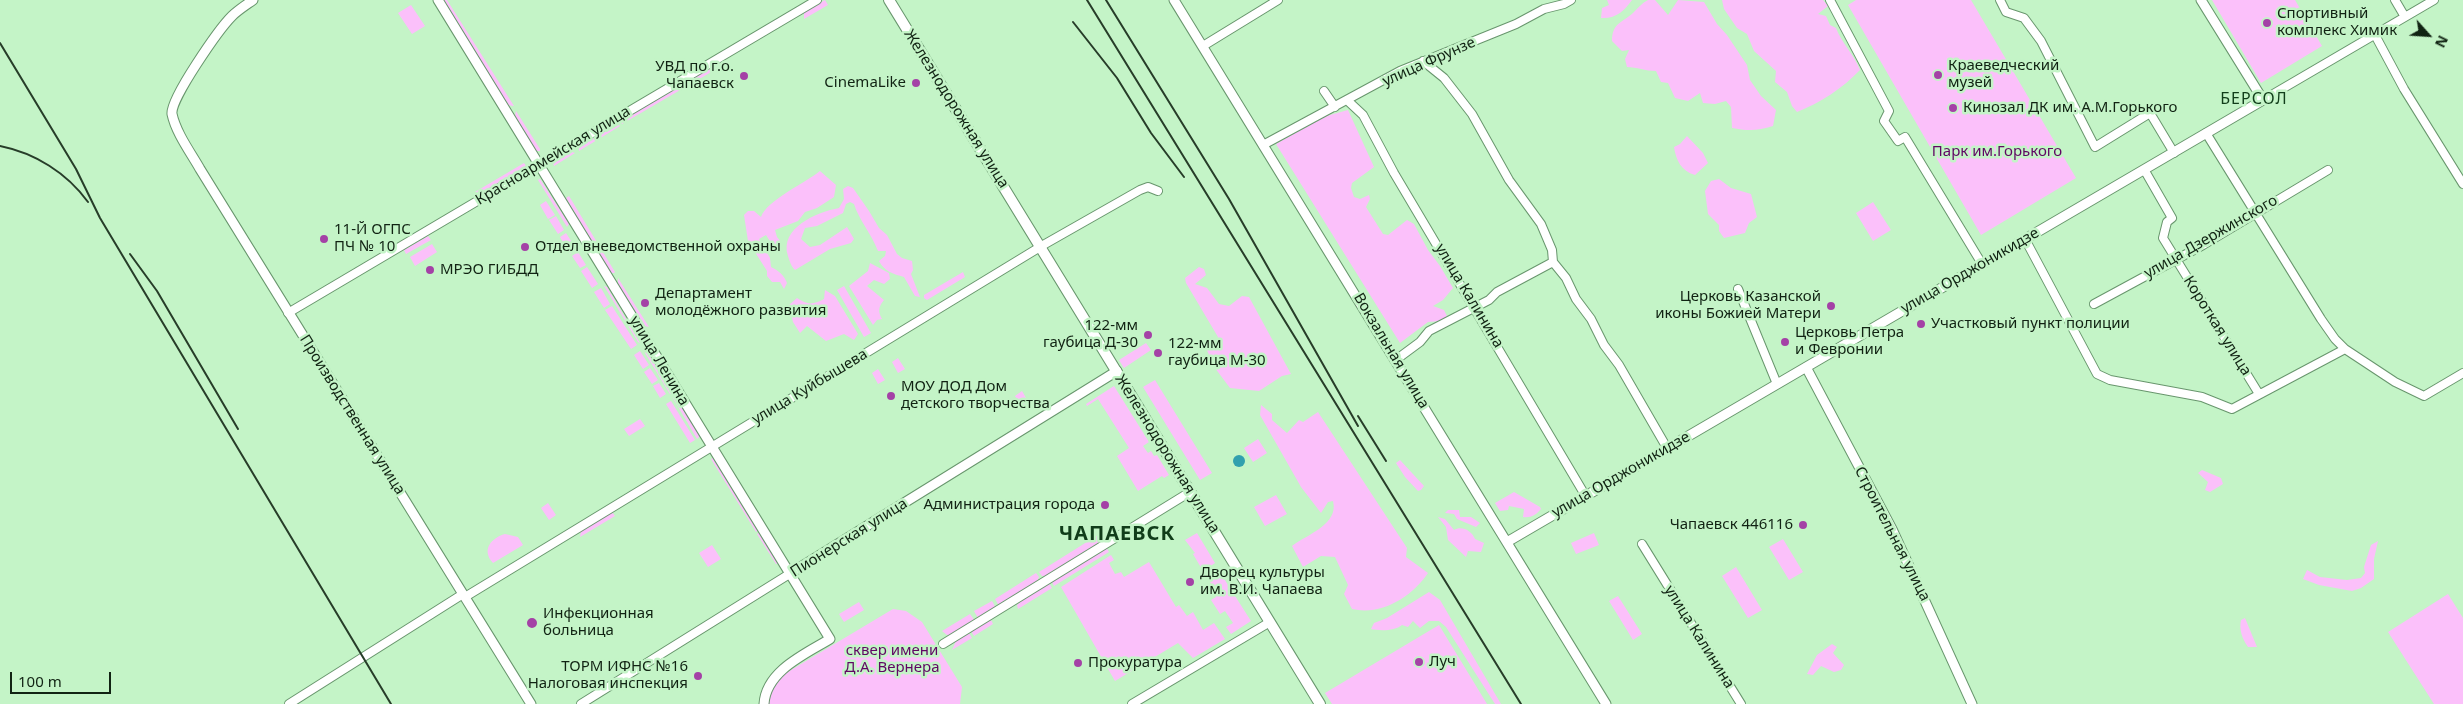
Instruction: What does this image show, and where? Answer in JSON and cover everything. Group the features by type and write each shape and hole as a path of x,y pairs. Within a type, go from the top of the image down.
{"main road":[{"name":"Железнодорожная улица","path":"889,0 1320,704"}],"street":[{"name":"Производственная улица","path":"254,0 232,15 197,64 173,104 172,112 176,124 200,169 288,313 531,704"},
{"name":"улица Ленина","path":"438,0 711,446 792,574 830,639 777,674 769,685 764,704"},
{"name":"Красноармейская улица","path":"288,313 817,0"},
{"name":"Вокзальная улица","path":"1174,0 1397,359 1606,704"},
{"path":"1203,46 1278,0"},
{"name":"улица Фрунзе","path":"1264,145 1423,61 1485,37 1544,9 1564,4 1571,0"},
{"path":"1830,0 1889,111 1884,121 1898,141 1905,137 1982,264"},
{"path":"2000,0 2006,12 2024,18 2040,42 2095,147 2150,113 2174,153"},
{"path":"2200,0 2263,100"},
{"path":"2395,0 2405,17"},
{"name":"улица Орджоникидзе","path":"1507,542 1982,264 2145,171 2434,0"},
{"path":"2375,35 2404,89 2463,184"},
{"path":"1423,61 1444,78 1472,114 1509,180 1541,224 1552,250 1553,262 1566,278 1576,299 1591,319 1604,345 1619,365 1666,448"},
{"path":"1324,91 1335,108"},
{"name":"улица Калинина","path":"1348,101 1363,115 1394,174 1585,495"},
{"path":"2206,134 2334,339 2345,349 2395,382 2424,396 2463,373"},
{"name":"улица Дзержинского","path":"2094,304 2255,214 2328,170"},
{"name":"Короткая улица","path":"2145,171 2172,218 2166,222 2163,238 2259,394"},
{"name":"улица Куйбышева","path":"289,704 464,595 1040,247 1140,190 1148,187 1158,191"},
{"path":"2025,239 2097,374 2120,382 2202,397 2232,409 2345,349"},
{"path":"1397,359 1420,342 1430,331 1553,262"},
{"path":"1738,289 1777,384"},
{"name":"Строительная улица","path":"1806,367 1892,529 1972,704"},
{"name":"Пионерская улица","path":"581,704 1117,372"},
{"path":"943,644 1190,492"},
{"name":"улица Калинина","path":"1642,544 1741,704"},
{"path":"1132,704 1270,622"}],"green space":[{"path":"442,0 447,0 514,106 507,105"},
{"path":"825,0 828,5 804,19 804,12"},
{"path":"1607,0 1632,0 1619,14 1601,18 1602,8 1609,5"},
{"path":"1648,0 1655,0 1668,15 1678,0 1704,2 1717,24 1727,35 1747,65 1750,80 1761,96 1776,110 1773,126 1752,130 1732,128 1731,107 1726,101 1715,104 1703,103 1700,93 1688,101 1675,98 1668,83 1661,82 1656,71 1627,67 1625,59 1629,50 1622,51 1612,41 1612,35 1618,24"},
{"path":"1722,0 1823,0 1828,6 1818,14 1826,16 1830,25 1836,28 1860,70 1831,94 1797,112 1792,106 1787,92 1775,82 1776,71 1754,51 1747,34 1737,28 1724,9"},
{"name":"Парк им.Горького","path":"1856,0 1971,0 2076,178 1981,235 1848,5"},
{"name":"Спортивный комплекс Химик","path":"2212,0 2295,0 2322,46 2261,83"},
{"path":"411,5 425,26 412,34 398,13"},
{"path":"708,68 713,71 684,88 681,84"},
{"path":"680,84 682,89 622,124 620,120"},
{"path":"1348,110 1374,167 1352,183 1351,188 1354,197 1360,199 1369,195 1370,199 1366,207 1383,234 1388,235 1407,220 1414,224 1428,250 1453,288 1443,300 1433,306 1444,310 1447,316 1441,321 1428,322 1400,343 1276,144 1323,117"},
{"path":"516,111 540,151 536,151 515,116"},
{"path":"619,125 579,151 579,145 601,131 607,132"},
{"path":"1687,136 1703,153 1708,163 1695,175 1683,168 1675,152 1674,147 1680,144"},
{"path":"569,151 575,153 554,166 552,161"},
{"path":"524,163 526,166 480,195 475,192"},
{"path":"820,171 836,185 834,197 817,208 805,212 798,221 775,230 777,237 782,243 782,248 775,249 766,235 759,239 770,258 771,267 786,280 787,283 784,289 780,282 772,282 767,276 767,271 748,241 744,215 748,211 754,211 761,217 778,198"},
{"path":"540,179 569,224 567,227 538,180"},
{"path":"1719,179 1731,188 1751,194 1757,217 1749,223 1745,233 1724,238 1719,231 1719,225 1708,214 1705,191 1711,181"},
{"path":"848,186 853,188 879,228 887,235 897,254 902,258 912,261 913,270 911,274 920,297 915,296 904,277 889,272 883,267 879,261 885,256 886,251 878,251 854,204 850,202 846,204 843,213 817,226 805,228 801,239 810,247 820,245 847,227 854,239 851,243 830,249 795,270 792,267 787,246 789,237 802,223 820,213 839,208 844,199 843,189"},
{"path":"569,196 614,273 611,273 566,198"},
{"path":"546,201 555,215 548,219 540,205"},
{"path":"1873,202 1891,230 1873,241 1856,213"},
{"path":"556,216 564,230 558,234 549,220"},
{"path":"566,233 577,250 570,254 560,237"},
{"path":"428,236 431,240 406,254 404,250"},
{"path":"432,244 437,252 415,266 410,257"},
{"path":"578,252 586,265 580,268 572,256"},
{"path":"870,263 889,273 890,279 884,284 874,280 867,286 884,300 879,310 882,319 877,320 873,325 849,286 868,271"},
{"path":"587,267 598,284 592,288 581,271"},
{"path":"1199,267 1204,269 1206,275 1195,284 1207,288 1219,304 1229,306 1242,296 1249,297 1291,374 1282,376 1259,391 1230,388 1215,368 1206,348 1210,342 1217,342 1218,337 1186,283 1185,278"},
{"path":"963,272 965,277 927,300 924,298 924,295"},
{"path":"618,278 649,327 645,326 618,284"},
{"path":"604,286 607,287 640,343 638,342"},
{"path":"844,286 871,333 864,337 837,290"},
{"path":"601,288 610,304 604,308 594,292"},
{"path":"825,290 835,296 858,334 854,340 844,334 826,341 807,326 800,333 793,322 789,305 797,298 810,303 820,301 824,299"},
{"path":"612,306 637,345 631,349 605,310"},
{"path":"1146,343 1151,350 1124,368 1119,360"},
{"path":"642,348 646,348 672,393 670,394"},
{"path":"640,351 649,365 643,369 634,355"},
{"path":"898,358 905,369 898,373 892,362"},
{"path":"650,368 658,380 652,384 644,372"},
{"path":"878,369 885,380 878,384 872,373"},
{"path":"1155,380 1212,473 1200,480 1143,387"},
{"path":"659,383 666,394 660,398 653,386"},
{"path":"1114,386 1149,442 1143,446 1148,453 1151,451 1154,456 1157,455 1169,475 1164,478 1162,476 1138,491 1117,456 1129,448 1098,399 1087,406 1086,404"},
{"path":"1022,391 1029,403 1021,407 1015,396"},
{"path":"677,397 700,436 697,439 673,398"},
{"path":"671,401 695,440 690,443 666,404"},
{"path":"1261,405 1272,414 1272,420 1287,433 1299,420 1303,422 1318,412 1407,548 1406,557 1428,573 1405,597 1395,603 1374,610 1352,609 1344,594 1348,585 1335,557 1321,556 1303,567 1292,546 1314,533 1327,522 1334,509 1333,501 1328,502 1321,513 1301,487 1260,415"},
{"path":"640,419 645,426 629,436 624,429"},
{"path":"1258,439 1267,453 1253,462 1244,448"},
{"path":"713,458 758,530 756,532 711,459"},
{"path":"1400,460 1424,486 1421,490 1418,491 1405,477 1396,463"},
{"path":"2202,470 2221,478 2223,484 2210,492 2205,490 2208,482 2198,473"},
{"path":"1514,492 1541,509 1533,516 1528,517 1523,517 1524,509 1509,506 1508,510 1500,511 1495,503"},
{"path":"1276,495 1287,514 1265,526 1254,507"},
{"path":"548,503 556,515 549,520 541,508"},
{"path":"1448,510 1459,510 1460,517 1471,517 1480,523 1476,527 1457,519 1454,514 1445,513"},
{"path":"612,512 615,516 580,537 581,531"},
{"path":"1438,517 1445,519 1454,530 1460,528 1466,530 1475,539 1484,543 1481,552 1468,551 1466,557 1448,540 1446,527"},
{"path":"760,532 779,563 776,564 757,534"},
{"path":"1197,533 1215,563 1203,571 1193,554 1195,553 1185,540"},
{"path":"1594,533 1599,545 1576,554 1571,543"},
{"path":"505,534 518,537 523,545 493,563 488,554 489,545 496,538"},
{"path":"1098,535 1101,542 1047,576 1042,576 1039,572"},
{"path":"1783,539 1803,572 1789,580 1769,547"},
{"path":"2378,541 2374,559 2374,579 2361,588 2352,591 2319,585 2303,579 2307,570 2320,577 2347,580 2361,578 2365,573 2364,567 2371,545"},
{"path":"712,545 721,559 708,567 699,553"},
{"path":"1106,547 1109,552 1054,586 1052,582"},
{"path":"1111,555 1114,560 1109,563 1115,574 1121,572 1124,577 1149,562 1176,607 1179,605 1187,616 1193,612 1203,630 1214,623 1225,639 1193,658 1178,643 1115,681 1061,587"},
{"path":"1736,567 1762,610 1748,618 1722,576"},
{"path":"1036,573 1039,577 1036,584 999,606 995,599"},
{"path":"1221,574 1251,621 1231,634 1226,627 1233,623 1225,611 1220,614 1211,600 1216,597 1210,587 1212,585 1210,582"},
{"path":"1049,583 1052,588 1018,609 1017,605 1020,602"},
{"path":"1429,592 1440,600 1501,704 1495,704 1446,627 1439,621 1429,621 1420,628 1413,621 1408,627 1402,625 1387,630 1371,629 1374,623 1387,618"},
{"path":"2448,594 2463,618 2463,704 2434,704 2388,632"},
{"path":"1618,596 1642,634 1633,640 1609,601"},
{"path":"992,601 996,608 978,618 974,611"},
{"path":"859,602 864,610 844,622 839,614"},
{"name":"сквер имени Д.А. Вернера","path":"893,609 906,611 922,622 962,687 960,704 769,704 769,693 781,676"},
{"path":"970,614 975,621 951,635 947,635 942,631"},
{"path":"2245,618 2257,647 2248,647 2243,637 2240,624 2241,620"},
{"path":"991,620 993,624 974,636 971,631"},
{"name":"Луч","path":"1439,625 1487,704 1332,704 1325,693"},
{"path":"969,633 972,638 952,650 956,641"},
{"path":"1832,644 1837,647 1833,653 1844,665 1841,670 1834,672 1821,666 1813,675 1807,674 1817,655"}],"water":[{"path":"1237,455 1241,455 1245,461 1241,467 1237,467 1233,463 1233,459"}],"railway":[{"path":"1087,0 1521,704"},
{"path":"1106,0 1229,199 1358,426"},
{"path":"1073,22 1117,78 1151,133 1184,177"},
{"path":"0,43 76,169 100,218 391,704"},
{"path":"0,146 38,159 60,173 88,202"},
{"path":"130,254 157,291 238,429"},
{"path":"1358,416 1386,461"}],"place":[{"name":"Спортивный комплекс Химик","path":"2267,23"},
{"name":"Краеведческий музей","path":"1938,75"},
{"name":"УВД по г.о. Чапаевск","path":"744,76"},
{"name":"CinemaLike","path":"916,83"},
{"name":"Кинозал ДК им. А.М.Горького","path":"1953,108"},
{"name":"11-Й ОГПС ПЧ № 10","path":"324,239"},
{"name":"Отдел вневедомственной охраны","path":"525,247"},
{"name":"МРЭО ГИБДД","path":"430,270"},
{"name":"Департамент молодёжного развития","path":"645,303"},
{"name":"Церковь Казанской иконы Божией Матери","path":"1831,306"},
{"name":"Участковый пункт полиции","path":"1921,324"},
{"name":"122-мм гаубица Д-30","path":"1148,335"},
{"name":"Церковь Петра и Февронии","path":"1785,342"},
{"name":"122-мм гаубица М-30","path":"1158,353"},
{"name":"МОУ ДОД Дом детского творчества","path":"891,396"},
{"name":"Администрация города","path":"1105,505"},
{"name":"Чапаевск 446116","path":"1803,525"},
{"name":"Дворец культуры им. В.И. Чапаева","path":"1190,582"},
{"name":"Инфекционная больница","path":"532,623"},
{"name":"Луч","path":"1419,662"},
{"name":"Прокуратура","path":"1078,663"},
{"name":"ТОРМ ИФНС №16 Налоговая инспекция","path":"698,676"}],"district":[{"name":"БЕРСОЛ","path":"2254,99"},
{"name":"ЧАПАЕВСК","path":"1117,534"}]}
